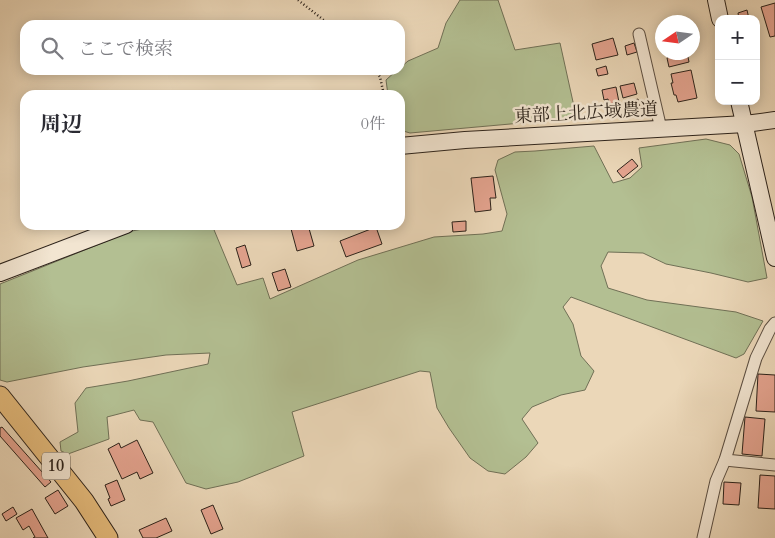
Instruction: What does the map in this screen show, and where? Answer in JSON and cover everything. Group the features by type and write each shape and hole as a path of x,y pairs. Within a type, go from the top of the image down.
{"main road":[{"name":"10","path":"0,396 84,501 108,538"}],"street":[{"path":"716,0 719,15"},
{"path":"639,34 661,129"},
{"path":"740,105 775,258"},
{"name":"東部上北広域農道","path":"405,146 465,140 744,124 775,120"},
{"path":"0,273 113,230"},
{"path":"703,538 716,481 725,460 756,358 770,329 775,323"},
{"path":"725,460 775,465"}],"path":[{"path":"298,0 324,20"},
{"path":"379,75 383,90"}],"green space":[{"path":"460,0 498,0 515,50 560,43 577,120 555,120 410,133 405,132 405,90 387,90 386,80 392,75 405,75 405,64 408,61 438,48 446,23"},
{"path":"706,139 730,145 739,154 752,197 767,278 748,282 666,264 643,253 608,252 601,266 608,288 647,300 736,312 763,321 744,354 736,358 571,297 563,307 573,324 581,356 594,371 585,390 561,395 532,407 522,419 538,443 526,457 505,474 488,471 470,458 437,408 430,372 420,371 292,412 304,456 238,482 206,489 186,483 153,422 140,420 134,410 107,417 109,439 68,454 61,451 60,442 78,432 75,403 86,388 208,364 210,353 166,355 83,367 7,382 0,380 0,284 132,231 214,230 237,285 263,278 270,299 358,260 434,237 502,231 507,214 495,170 498,160 515,152 594,146 613,183 630,178 642,167 639,148"}],"building":[{"path":"775,3 775,36 770,37 761,7"},
{"path":"747,10 748,15 738,15 738,13"},
{"path":"613,38 618,55 596,60 592,44"},
{"path":"634,43 637,52 627,55 625,46"},
{"path":"667,60 689,60 689,62 669,67"},
{"path":"606,66 608,74 598,76 596,69"},
{"path":"691,70 697,98 678,102 671,83 673,83 671,74"},
{"path":"634,83 637,94 623,98 620,86"},
{"path":"616,87 619,102 609,104 608,99 604,100 602,90"},
{"path":"638,99 641,113 627,116 624,103"},
{"path":"632,159 638,166 623,178 617,171"},
{"path":"493,176 496,198 490,198 491,210 475,212 471,178"},
{"path":"466,221 466,231 453,232 452,222"},
{"path":"291,230 309,230 314,246 297,251"},
{"path":"368,230 377,230 382,244 346,257 340,241"},
{"path":"245,245 251,265 242,268 236,248"},
{"path":"285,269 291,287 278,291 272,273"},
{"path":"758,374 775,375 775,412 756,411"},
{"path":"745,417 765,419 762,456 742,454"},
{"path":"2,427 51,482 45,487 0,436 0,428"},
{"path":"137,440 153,473 140,479 137,472 122,479 108,449 119,443 121,448"},
{"path":"760,475 775,476 775,509 758,508"},
{"path":"117,480 125,500 111,506 105,485"},
{"path":"724,482 741,483 739,505 723,504"},
{"path":"58,490 68,506 55,514 45,498"},
{"path":"213,505 223,529 211,534 201,510"},
{"path":"13,507 17,514 6,521 2,514"},
{"path":"32,509 48,538 33,538 35,537 29,526 23,530 16,518"},
{"path":"166,518 172,531 156,538 143,538 139,530"}]}
